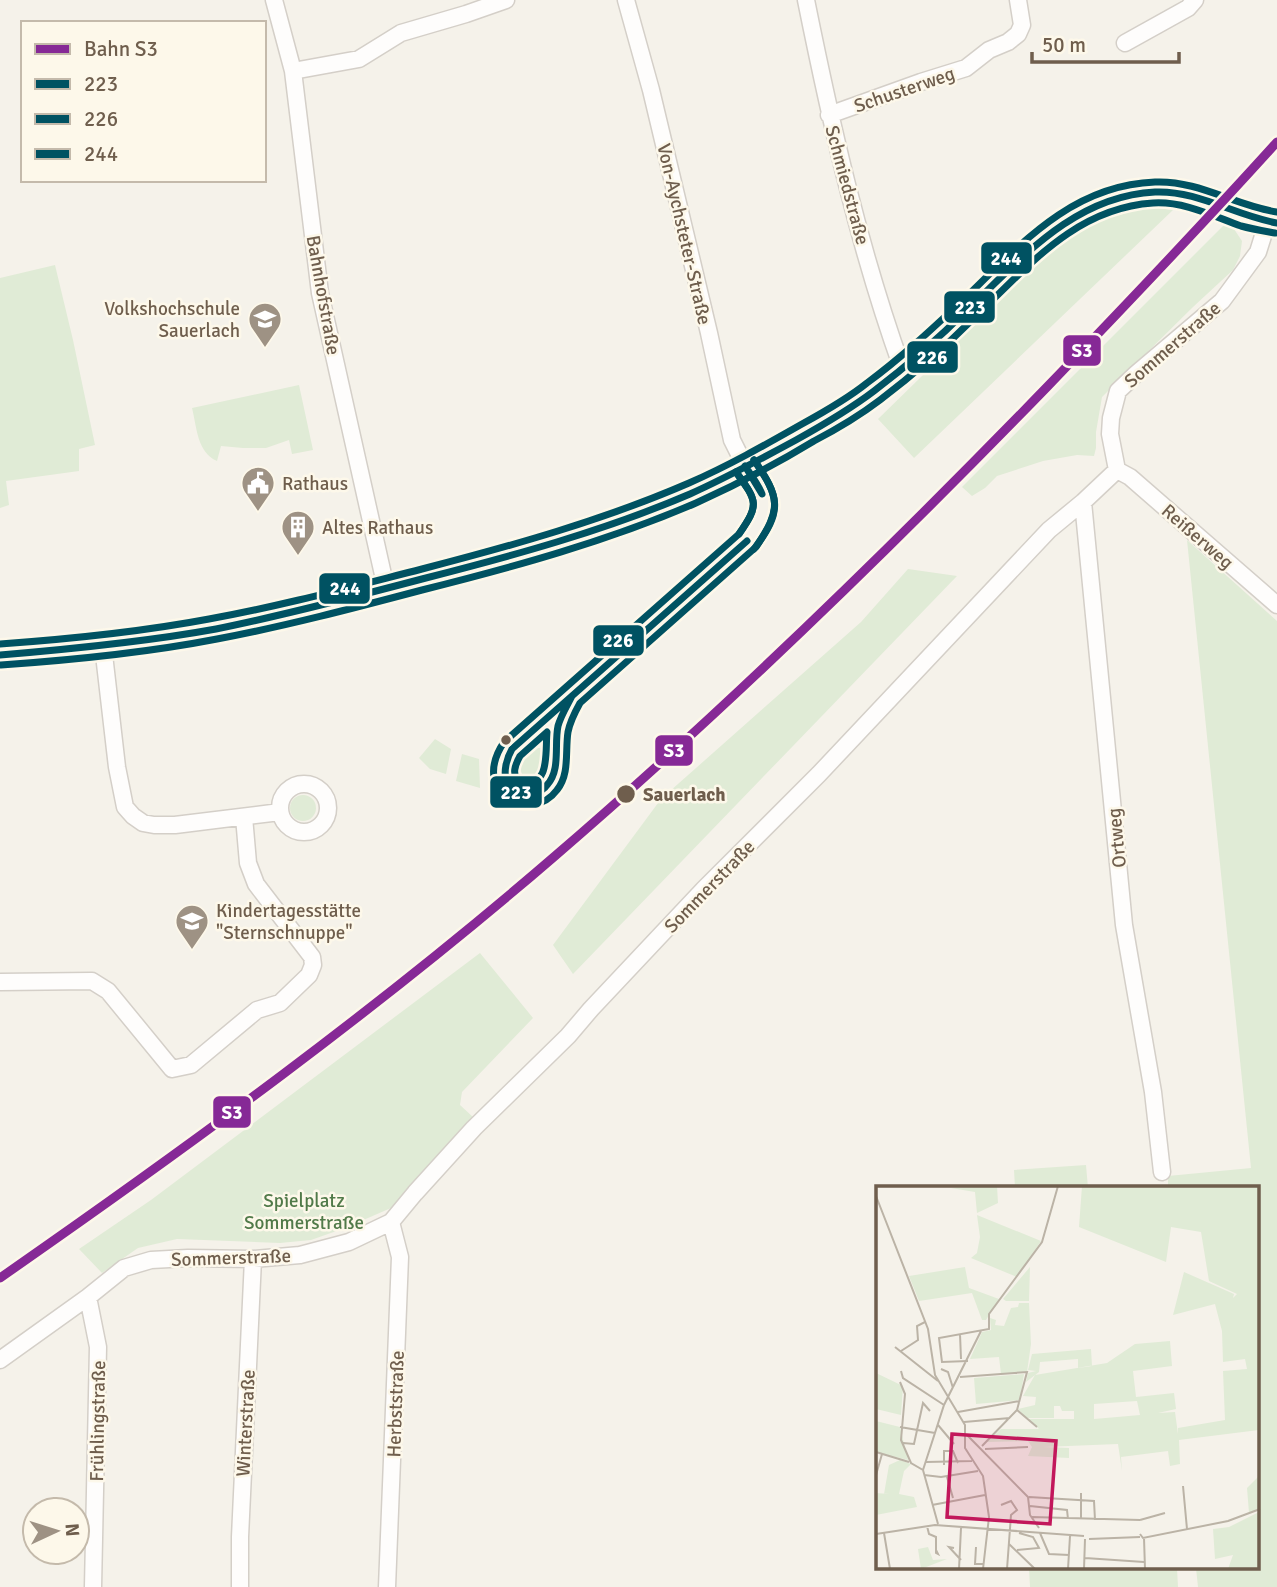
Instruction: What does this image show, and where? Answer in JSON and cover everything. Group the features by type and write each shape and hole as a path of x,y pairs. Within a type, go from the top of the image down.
{"main road":[{"path":"0,655 103,646 244,623 538,548 658,508 792,442 856,405 981,298 1039,240 1077,213 1118,196 1159,191 1184,195 1249,218 1272,223"}],"street":[{"name":"Bahnhofstraße","path":"274,0 293,71 320,293 386,588"},
{"path":"293,71 359,59 401,33 506,0"},
{"name":"Von-Aychsteter-Straße","path":"626,0 651,90 732,440 745,466"},
{"name":"Schmiedstraße","path":"806,0 846,184 878,299 902,368"},
{"name":"Schusterweg","path":"829,115 966,68 989,50 1008,42 1018,34 1022,24 1018,0"},
{"path":"1125,43 1188,8 1195,0"},
{"name":"Sommerstraße","path":"0,1360 124,1268 151,1260 253,1259 300,1255 349,1242 391,1222 474,1128 568,1036 703,890 819,774 1049,530 1117,470 1110,434 1118,391 1223,301 1258,252 1272,223"},
{"name":"Reißerweg","path":"1117,470 1130,477 1277,605"},
{"name":"Ortweg","path":"1083,502 1124,925 1153,1092 1162,1172"},
{"path":"103,646 117,767 125,807 129,812 143,823 154,825 175,825 280,812"},
{"path":"0,982 92,981 108,991 172,1069 191,1065 257,1010 280,1003 309,975 313,965 312,957 256,884 248,863 244,817"},
{"name":"Herbststraße","path":"387,1587 400,1257 391,1222"},
{"name":"Winterstraße","path":"240,1587 253,1259"},
{"name":"Frühlingstraße","path":"88,1297 98,1348 93,1587"}],"green space":[{"path":"1124,208 1173,210 914,458 878,419 1053,248 1085,225 1111,212"},
{"path":"1225,224 1234,229 1242,241 1240,256 1233,270 1102,397 1094,456 1077,455 1043,461 997,476 972,496 962,487"},
{"path":"55,265 95,445 79,449 79,471 6,481 9,505 0,508 0,278"},
{"path":"299,385 313,450 292,454 289,440 266,448 221,446 217,461 205,452 192,408"},
{"path":"1187,540 1277,621 1277,1587 1198,1587 1196,1570 1260,1570 1260,1186 1168,1186 1168,1176 1251,1168"},
{"path":"908,569 957,576 573,974 553,945 661,799 861,622"},
{"path":"435,739 451,749 446,774 430,769 419,758"},
{"path":"533,748 543,748 545,763 540,777 533,781 525,778 520,765"},
{"path":"462,754 479,759 480,788 456,781"},
{"path":"303,795 312,799 316,808 312,817 303,821 294,817 290,808 294,799"},
{"name":"Spielplatz Sommerstraße","path":"480,953 533,1018 462,1092 460,1105 473,1117 391,1208 311,1240 280,1243 177,1239 138,1248 102,1273 79,1249 151,1200"},
{"path":"1086,1165 1088,1186 1015,1186 1014,1170"},
{"path":"1029,1570 1177,1570 1178,1587 1030,1587"}],"rail line":[{"name":"S3","path":"0,1278 213,1126 352,1021 488,912 619,800 745,686 928,508 1192,235 1277,142"}],"transit line":[{"name":"244","path":"0,644 183,624 263,608 489,551 591,520 689,483 819,415 852,394 916,343 1048,222 1097,194 1125,186 1171,182 1277,212"},
{"name":"223","path":"0,655 162,638 268,618 524,552 657,507 743,468 855,405 923,351 1052,232 1075,217 1126,196 1171,192 1277,223"},
{"name":"226","path":"1,665 136,652 243,634 457,581 595,541 663,517 711,496 771,466 856,417 929,360 1034,260 1076,228 1100,216 1125,207 1153,203 1176,204 1241,226 1275,233"},
{"name":"226","path":"736,472 752,496 753,503 750,516 739,534 504,742 495,760 494,776 499,789 508,799 533,805 546,800 557,790 564,777 569,728 580,703 756,547 770,522 774,503 769,484 754,460"},
{"name":"244","path":"754,460 769,484 775,504 770,524 754,549"},
{"name":"223","path":"745,466 756,483 762,494 745,466"},
{"name":"244","path":"736,472 752,496 753,503 750,516 739,534"},
{"name":"223","path":"747,541 572,696 558,726 551,779 544,788 535,793 515,792 506,781 505,774 512,749 747,541"},
{"name":"244","path":"547,732 542,775 530,783 520,782 515,773 520,756 547,732"}],"place":[{"name":"Volkshochschule Sauerlach","path":"265,349"},
{"name":"Rathaus","path":"258,513"},
{"name":"Altes Rathaus","path":"298,557"},
{"name":"Sauerlach","path":"626,794"},
{"name":"Kindertagesstätte \"Sternschnuppe\"","path":"192,951"}]}
